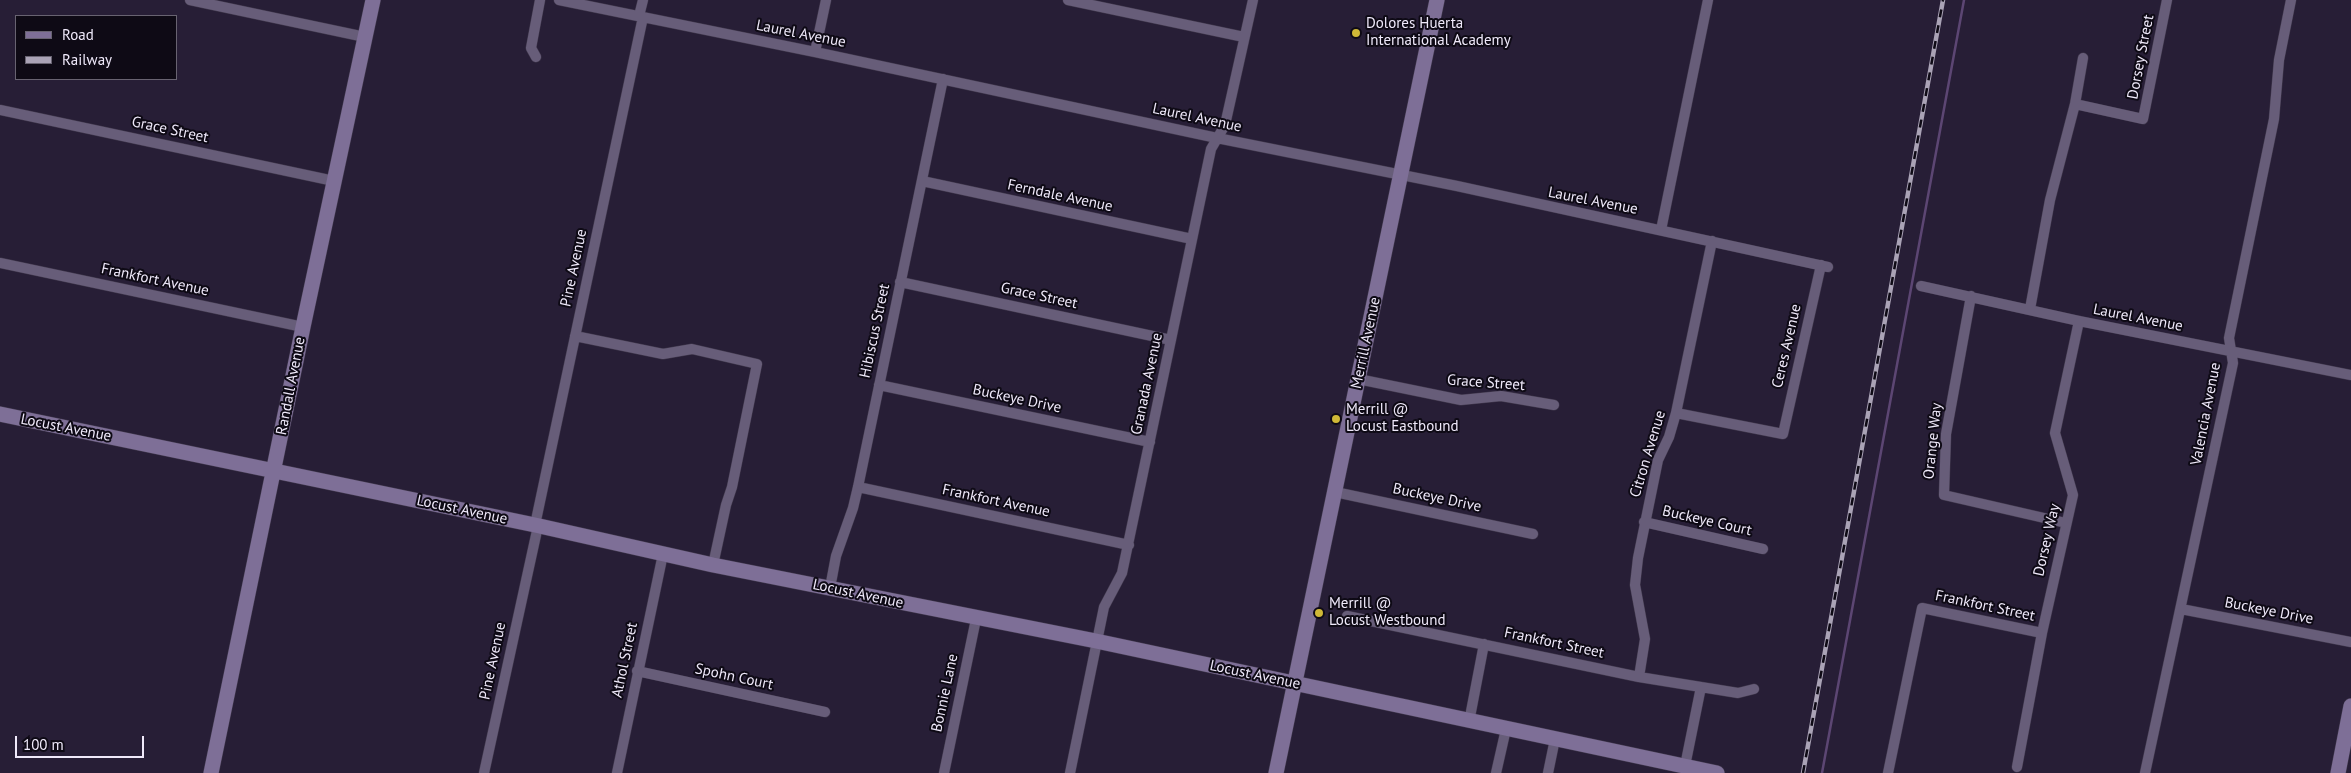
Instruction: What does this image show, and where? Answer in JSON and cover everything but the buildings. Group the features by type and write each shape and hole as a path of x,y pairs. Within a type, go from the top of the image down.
{"street":[{"path":"190,0 365,37"},
{"name":"Randall Avenue","path":"211,773 373,0"},
{"path":"536,57 531,48 540,0"},
{"name":"Laurel Avenue","path":"559,0 1401,175 1825,266"},
{"name":"Pine Avenue","path":"484,773 643,0"},
{"path":"815,52 826,0"},
{"path":"1068,0 1244,37"},
{"name":"Granada Avenue","path":"1072,773 1096,641 1104,607 1122,573 1129,545 1212,149 1225,125 1253,0"},
{"name":"Merrill Avenue","path":"1276,773 1437,0"},
{"path":"1661,230 1708,0"},
{"name":"Dorsey Street","path":"2074,104 2143,119 2167,0"},
{"name":"Valencia Avenue","path":"2145,773 2182,609 2233,363 2229,338 2274,120 2279,60 2291,0"},
{"path":"2030,309 2050,200 2074,104 2083,58"},
{"name":"Hibiscus Street","path":"830,588 836,556 853,508 858,487 943,79"},
{"name":"Grace Street","path":"0,110 334,180"},
{"name":"Ferndale Avenue","path":"922,181 1192,239"},
{"name":"Citron Avenue","path":"1639,677 1645,639 1635,585 1644,522 1658,460 1669,437 1676,413 1712,241"},
{"name":"Frankfort Avenue","path":"0,263 303,327"},
{"name":"Ceres Avenue","path":"1676,413 1783,434 1825,266"},
{"name":"Grace Street","path":"900,282 1171,340"},
{"name":"Laurel Avenue","path":"1921,286 2079,321 2351,375"},
{"name":"Orange Way","path":"1972,296 1946,434 1944,495 2066,523"},
{"name":"Dorsey Way","path":"2016,767 2042,633 2073,495 2055,433 2079,321"},
{"path":"575,336 663,354 692,349 757,364 732,487 726,504 713,565"},
{"name":"Grace Street","path":"1358,379 1461,400 1501,396 1554,405"},
{"name":"Buckeye Drive","path":"879,385 1150,442"},
{"name":"Locust Avenue","path":"0,414 274,470 713,565 976,619 1096,641 1469,722 1717,773"},
{"name":"Frankfort Avenue","path":"858,487 1129,545"},
{"name":"Buckeye Drive","path":"1335,492 1533,534"},
{"name":"Buckeye Court","path":"1644,522 1763,549"},
{"name":"Athol Street","path":"618,773 637,671 663,554"},
{"name":"Frankfort Street","path":"1888,773 1922,608 2042,633"},
{"name":"Buckeye Drive","path":"2182,609 2351,642"},
{"name":"Frankfort Street","path":"1347,616 1639,677 1738,693 1754,689"},
{"name":"Bonnie Lane","path":"944,773 976,619"},
{"path":"1469,722 1484,644"},
{"name":"Spohn Court","path":"637,671 824,712"},
{"path":"1685,766 1701,687"},
{"path":"2338,773 2351,706"},
{"path":"1496,773 1506,729"},
{"path":"1548,773 1555,739"}],"waterway":[{"path":"1822,773 1964,0"}],"railway":[{"path":"1803,773 1943,0"}],"place":[{"name":"Dolores Huerta International Academy","path":"1356,33"},
{"name":"Merrill @ Locust Eastbound","path":"1336,419"},
{"name":"Merrill @ Locust Westbound","path":"1319,613"}]}
